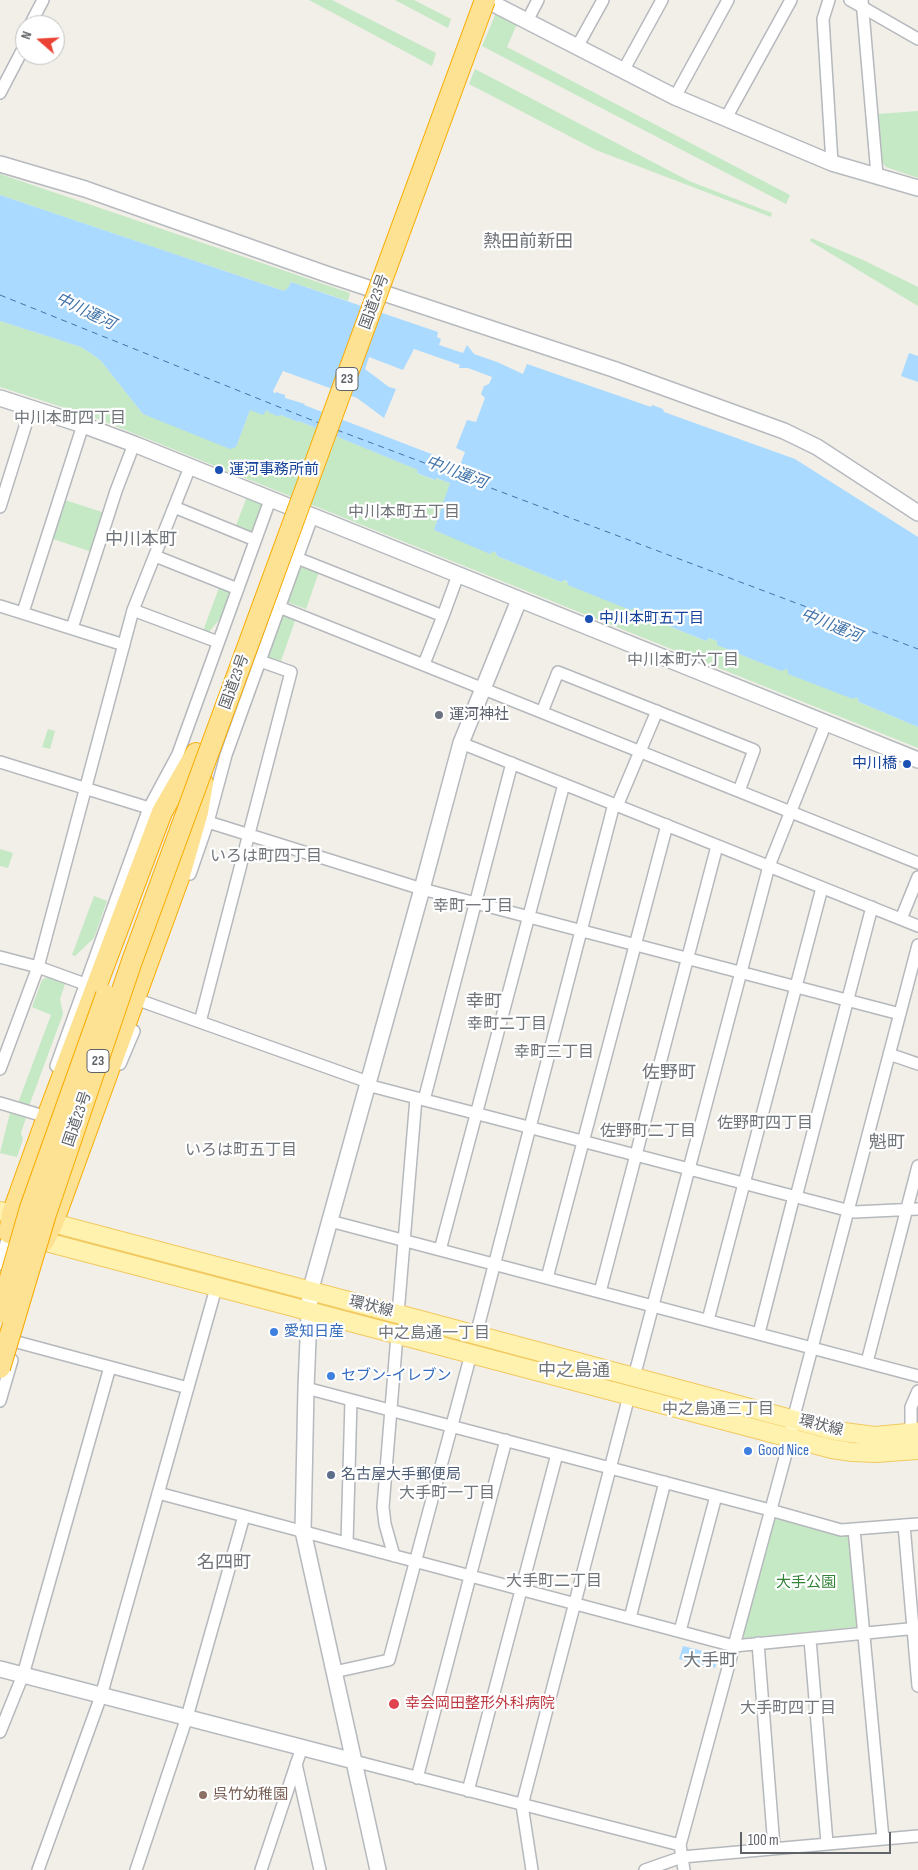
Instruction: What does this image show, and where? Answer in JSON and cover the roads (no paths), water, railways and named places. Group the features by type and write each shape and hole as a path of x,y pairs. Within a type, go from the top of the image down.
{"highway":[{"name":"国道23号","path":"0,1368 46,1214 201,755 434,101 474,0"},
{"name":"国道23号","path":"0,1313 33,1199 101,1010 201,755 485,0"},
{"path":"5,1222 162,812 201,755"},
{"path":"44,1242 53,1223 180,875 198,812 201,755"}],"main road":[{"name":"環状線","path":"5,1222 53,1223 793,1420 856,1435 875,1436 914,1432"},
{"name":"環状線","path":"5,1222 44,1242 790,1439 852,1452 914,1452"}],"street":[{"path":"35,15 43,0"},
{"path":"485,0 675,97 832,162 918,188"},
{"path":"527,21 538,0"},
{"path":"577,47 603,0"},
{"path":"623,70 662,0"},
{"path":"675,97 728,0"},
{"path":"726,118 791,0"},
{"path":"829,0 822,19 832,162"},
{"path":"850,0 863,4 918,39"},
{"path":"863,4 877,176"},
{"path":"0,93 15,64"},
{"path":"0,164 84,189 328,275 613,368 784,431 817,447 918,513"},
{"path":"0,398 134,444 918,760"},
{"path":"0,507 31,408"},
{"path":"23,612 83,425"},
{"path":"72,628 116,491 134,444"},
{"path":"0,1069 38,967 133,610 190,467"},
{"path":"0,1103 46,1117 44,1099 85,984 149,808 178,754 270,500"},
{"path":"174,507 255,540"},
{"path":"88,1127 127,1051 208,822 226,755 312,517"},
{"path":"155,556 238,589"},
{"path":"297,558 442,616"},
{"path":"424,664 458,575"},
{"path":"378,1870 304,1531 306,1388 310,1292 461,743 519,600"},
{"path":"279,606 918,863"},
{"path":"0,608 23,612 124,645"},
{"path":"133,610 218,642"},
{"path":"200,1022 291,672 260,660"},
{"path":"542,712 558,672 754,750 739,791"},
{"path":"476,1335 615,805 656,711"},
{"path":"634,1377 769,866 826,723"},
{"path":"461,743 918,926"},
{"path":"0,762 149,808"},
{"path":"398,1314 420,1099 476,903 512,763"},
{"path":"440,1250 564,784"},
{"path":"208,822 422,889 900,1014"},
{"path":"548,1278 667,826"},
{"path":"600,1292 717,846"},
{"path":"901,919 918,877"},
{"path":"708,1320 822,888"},
{"path":"759,1334 872,908"},
{"path":"684,1870 681,1851 918,945"},
{"path":"0,957 38,967 85,984"},
{"path":"144,1002 368,1083 420,1099 848,1211 912,1210"},
{"path":"889,1054 918,1064"},
{"path":"867,1362 912,1210 918,1166"},
{"path":"330,1221 918,1375"},
{"path":"0,1264 5,1222"},
{"path":"0,1401 44,1242"},
{"path":"38,1870 101,1696 216,1288"},
{"path":"394,1556 385,1524 383,1507 397,1335"},
{"path":"17,1342 188,1388"},
{"path":"334,1672 389,1660 471,1354"},
{"path":"0,1732 23,1675 110,1367"},
{"path":"306,1388 842,1530 918,1524"},
{"path":"914,1432 911,1408 918,1391"},
{"path":"532,1870 522,1805 629,1396"},
{"path":"347,1543 351,1400"},
{"path":"417,1778 506,1440"},
{"path":"468,1791 557,1454"},
{"path":"630,1618 665,1482"},
{"path":"158,1493 734,1646 915,1628"},
{"path":"680,1631 716,1496"},
{"path":"136,1870 187,1717 244,1516"},
{"path":"904,1525 915,1628 918,1686"},
{"path":"854,1530 883,1839"},
{"path":"810,1639 828,1843"},
{"path":"758,1643 774,1847"},
{"path":"0,1669 522,1805 681,1851 774,1847 918,1836"},
{"path":"261,1870 302,1748"},
{"path":"296,1764 320,1870"},
{"path":"645,1870 681,1851"}],"water":[{"name":"中川運河","path":"0,195 284,291 291,282 438,332 437,337 441,339 439,345 463,353 467,345 474,354 523,374 527,364 651,407 652,405 663,409 664,412 795,459 918,537 918,727 859,702 857,697 853,699 788,674 786,669 781,671 717,645 717,641 709,638 706,641 642,615 642,611 634,608 630,610 568,585 567,581 561,582 497,556 493,551 490,554 434,530 450,483 417,473 418,470 299,421 281,415 277,416 268,412 269,410 263,415 250,410 236,447 230,449 143,414 101,361 81,347 0,321","holes":["414,349 460,365 459,368 468,368 492,377 489,384 484,386 481,394 485,398 476,422 467,420 456,448 465,452 460,465 305,404 285,398 285,395 276,392 275,394 273,391 283,371 357,398 384,418 396,389 389,387 365,369 369,357 403,370"]},
{"path":"909,353 918,356 918,382 901,376"},
{"path":"683,1646 719,1655 715,1668 679,1659"}],"place":[{"name":"運河事務所前","path":"219,470"},
{"name":"中川本町五丁目","path":"589,619"},
{"name":"運河神社","path":"439,715"},
{"name":"中川橋","path":"907,764"},
{"name":"愛知日産","path":"274,1332"},
{"name":"セブン-イレブン","path":"331,1376"},
{"name":"Good Nice","path":"748,1451"},
{"name":"名古屋大手郵便局","path":"331,1475"},
{"name":"幸会岡田整形外科病院","path":"394,1704"},
{"name":"呉竹幼稚園","path":"203,1795"}],"district":[{"name":"熱田前新田","path":"528,242"},
{"name":"中川本町四丁目","path":"70,419"},
{"name":"中川本町五丁目","path":"404,513"},
{"name":"中川本町","path":"141,540"},
{"name":"中川本町六丁目","path":"683,661"},
{"name":"いろは町四丁目","path":"266,857"},
{"name":"幸町一丁目","path":"473,907"},
{"name":"幸町","path":"484,1002"},
{"name":"幸町二丁目","path":"507,1025"},
{"name":"幸町三丁目","path":"554,1053"},
{"name":"佐野町","path":"669,1073"},
{"name":"佐野町四丁目","path":"765,1124"},
{"name":"佐野町二丁目","path":"648,1132"},
{"name":"魁町","path":"887,1143"},
{"name":"いろは町五丁目","path":"241,1151"},
{"name":"中之島通一丁目","path":"434,1334"},
{"name":"中之島通","path":"574,1371"},
{"name":"中之島通三丁目","path":"718,1410"},
{"name":"大手町一丁目","path":"447,1494"},
{"name":"名四町","path":"224,1563"},
{"name":"大手町二丁目","path":"554,1582"},
{"name":"大手町","path":"710,1661"},
{"name":"大手町四丁目","path":"788,1709"}],"park label":[{"name":"大手公園","path":"806,1583"}]}
